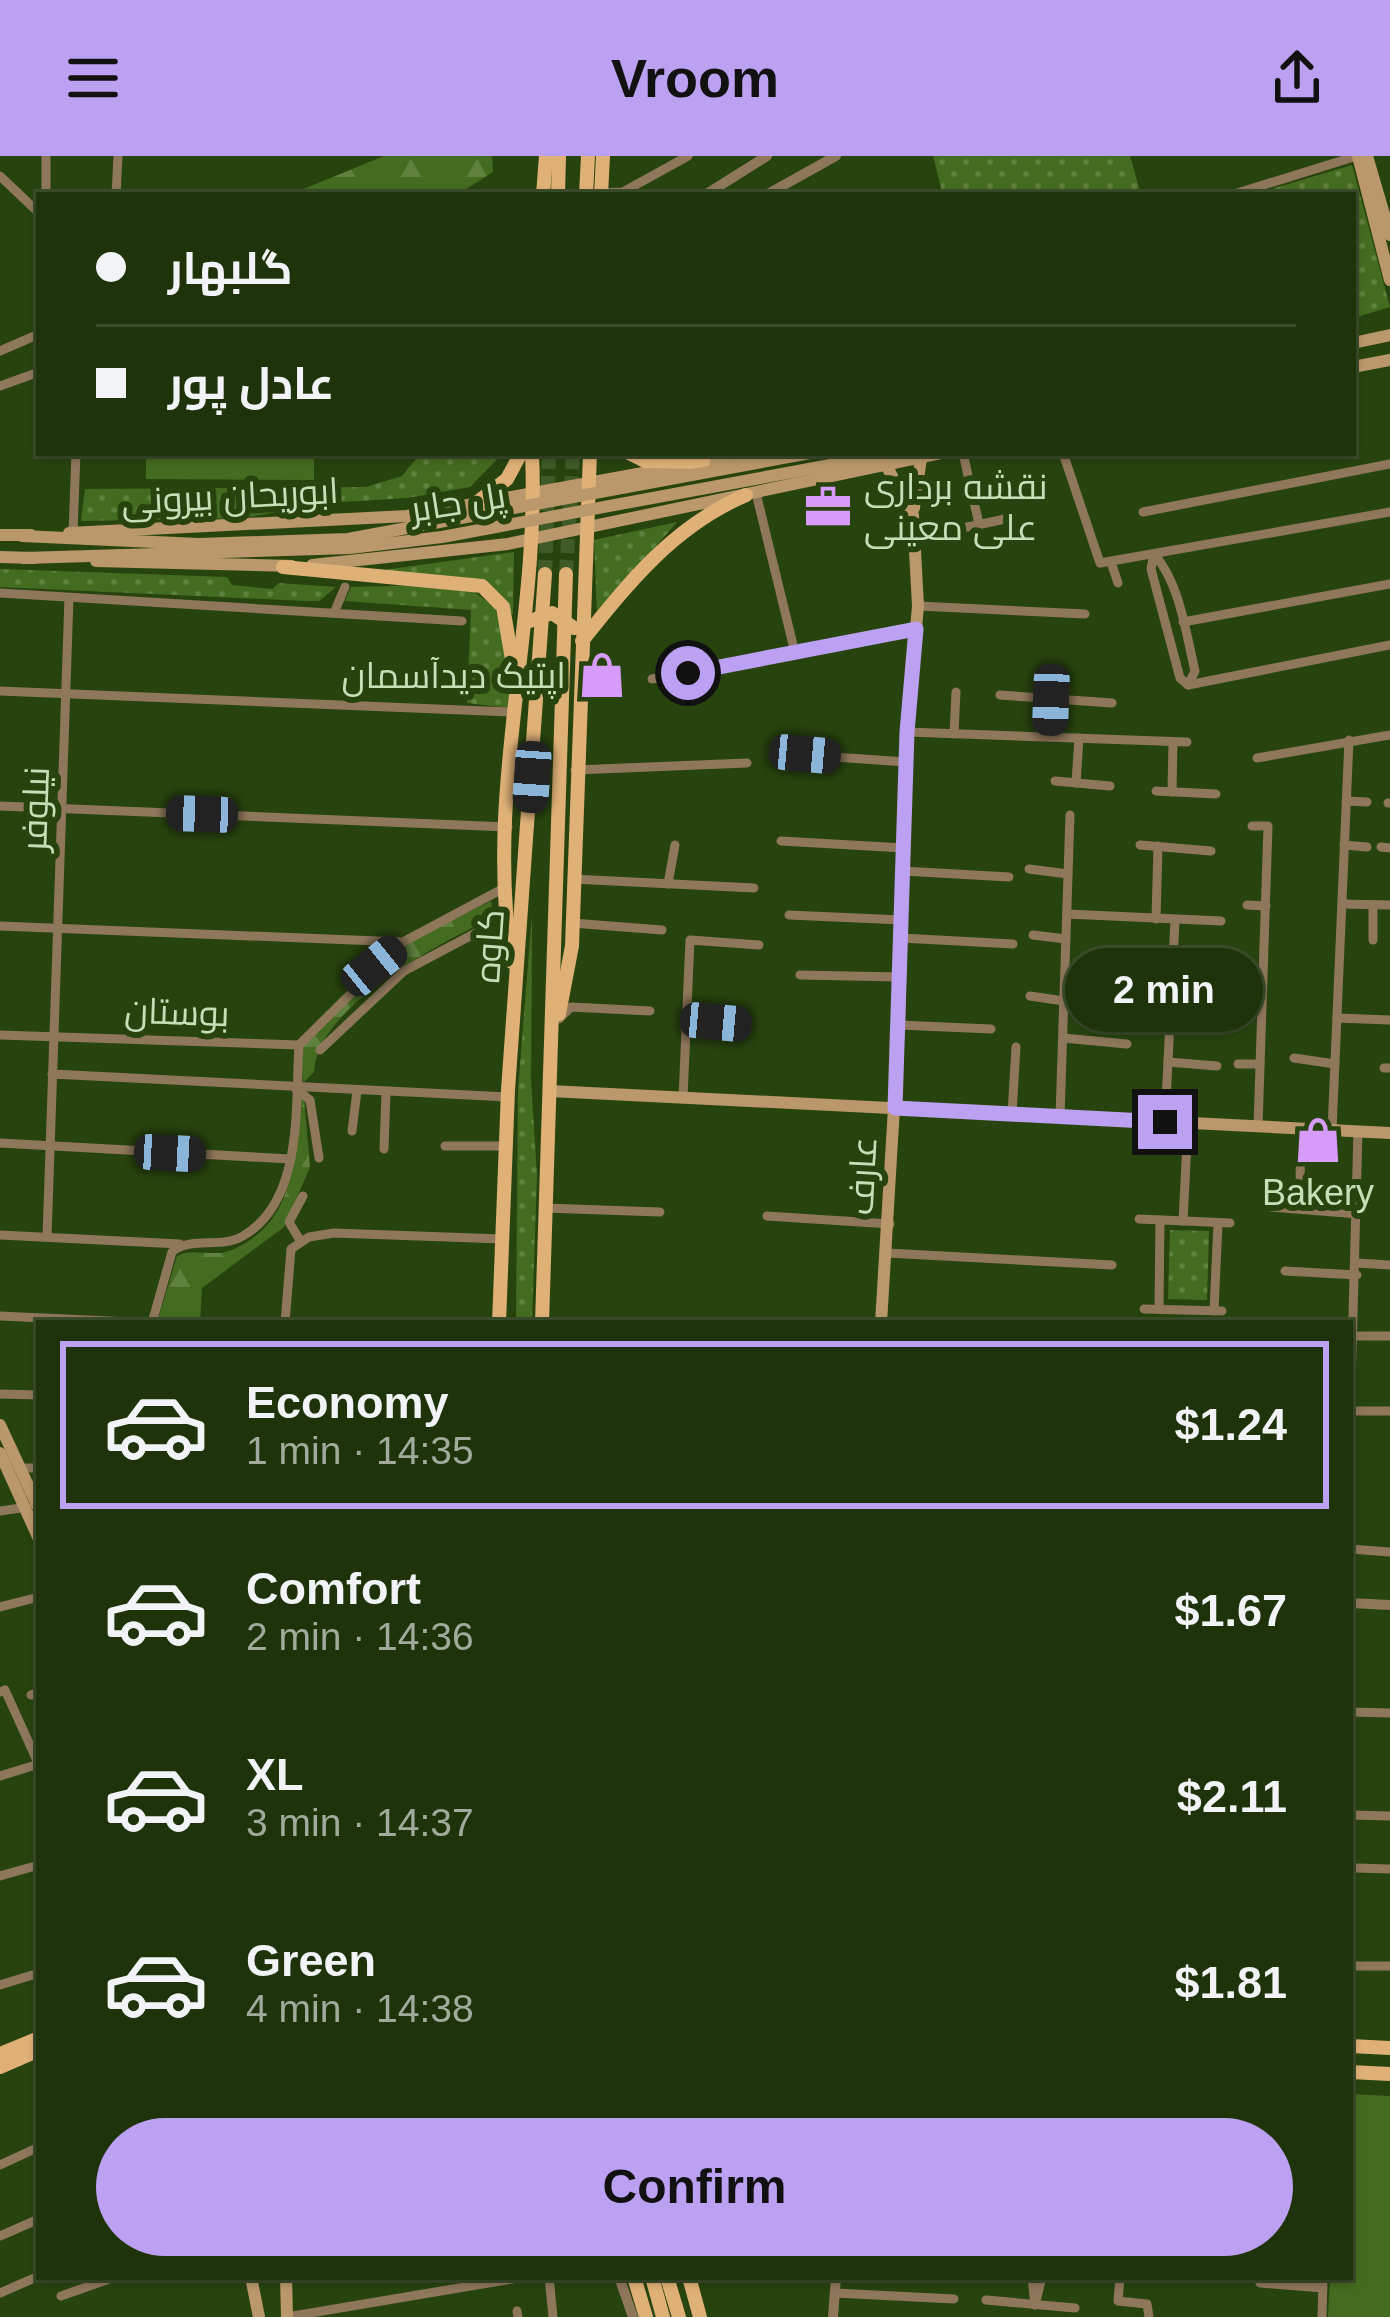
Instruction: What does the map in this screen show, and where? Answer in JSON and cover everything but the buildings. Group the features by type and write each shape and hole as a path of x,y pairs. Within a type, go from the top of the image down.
{"main road":[{"path":"543,192 546,156"},
{"path":"558,192 559,156"},
{"path":"588,156 596,192"},
{"path":"596,192 603,156"},
{"path":"1358,156 1390,280"},
{"path":"1367,156 1390,235"},
{"path":"1356,342 1390,335"},
{"path":"1356,367 1390,360"},
{"path":"476,504 507,479 518,456"},
{"path":"516,988 504,918 512,712 526,628 532,456"},
{"path":"551,1060 572,923 578,635 590,456"},
{"path":"638,456 663,464 703,462"},
{"name":"ابوریحان بیرونی","path":"0,535 331,523 476,504 736,456"},
{"name":"پل جابر","path":"22,536 199,544 348,539 794,456"},
{"name":"پل جابر","path":"24,558 350,548 442,537 879,456"},
{"name":"ابوریحان بیرونی","path":"0,557 283,567 530,539 930,456"},
{"path":"913,515 921,458"},
{"name":"عارف","path":"881,1320 890,1224 907,732 918,606 913,515 886,465"},
{"path":"578,635 687,526 751,494"},
{"path":"283,567 482,586 502,607 509,624 515,688"},
{"name":"کاوه","path":"499,1320 508,1097 544,574"},
{"name":"کاوه","path":"542,1320 566,574"},
{"path":"526,628 552,613 578,635"},
{"path":"550,1091 1390,1132"},
{"path":"0,1425 22,1468 33,1508"},
{"path":"0,1453 33,1508"},
{"path":"0,2054 36,2039"},
{"path":"1353,2046 1390,2048"},
{"path":"0,2067 36,2052"},
{"path":"1353,2072 1390,2074"},
{"path":"251,2280 259,2317"},
{"path":"286,2280 287,2317"},
{"path":"635,2280 646,2317"},
{"path":"653,2280 663,2317"},
{"path":"668,2280 679,2317"},
{"path":"690,2280 702,2316"}],"street":[{"path":"46,156 46,192"},
{"path":"116,192 118,156"},
{"path":"623,192 688,156"},
{"path":"710,192 767,156"},
{"path":"771,192 836,156"},
{"path":"1242,192 1358,156"},
{"path":"0,176 36,210"},
{"path":"0,351 36,335"},
{"path":"0,386 36,373"},
{"path":"73,533 76,456"},
{"path":"964,456 979,524"},
{"path":"1065,456 1100,563 1390,512"},
{"path":"1144,512 1390,464"},
{"path":"751,494 795,653"},
{"path":"958,529 1005,518"},
{"path":"1154,554 1165,566 1196,671 1188,685"},
{"path":"1154,554 1150,569 1180,678 1188,685"},
{"path":"1111,562 1118,583"},
{"path":"1168,636 1184,627 1390,584"},
{"path":"334,613 345,586"},
{"path":"1158,596 1173,592"},
{"path":"0,593 462,621"},
{"name":"نیلوفر","path":"46,1237 69,598"},
{"path":"918,606 1085,614"},
{"path":"652,679 916,629"},
{"path":"1188,685 1390,645"},
{"path":"0,691 512,712"},
{"path":"954,734 956,692"},
{"path":"1000,695 1112,704"},
{"path":"1049,737 1051,700"},
{"path":"907,732 1187,742"},
{"path":"1257,758 1390,735"},
{"path":"1076,783 1079,739"},
{"path":"1332,1130 1349,740"},
{"path":"1172,792 1174,742"},
{"path":"805,754 906,762"},
{"path":"575,770 747,763"},
{"path":"1054,781 1110,786"},
{"path":"1156,791 1216,794"},
{"path":"1346,801 1367,802"},
{"path":"0,806 508,827"},
{"path":"1060,1116 1070,814"},
{"path":"1252,826 1268,826 1258,1126"},
{"path":"782,841 904,848"},
{"path":"668,884 674,845"},
{"path":"1140,845 1211,851"},
{"path":"1344,845 1367,847"},
{"path":"1156,919 1158,846"},
{"path":"1029,869 1068,874"},
{"path":"903,871 1010,877"},
{"path":"572,880 754,888"},
{"path":"0,1235 181,1244 241,1238 279,1200 290,1159 298,1045 403,942 506,887"},
{"path":"1342,904 1390,905"},
{"path":"1247,905 1266,906"},
{"path":"1373,905 1374,939"},
{"path":"1067,914 1221,921"},
{"path":"790,915 902,920"},
{"path":"320,1050 404,971 504,918"},
{"path":"1165,1122 1175,920"},
{"path":"572,923 662,930"},
{"path":"0,926 403,942"},
{"path":"1033,935 1066,939"},
{"path":"901,938 1013,944"},
{"path":"683,1098 690,940 759,945"},
{"path":"1065,974 1171,989"},
{"path":"800,975 900,977"},
{"path":"1246,985 1263,986"},
{"path":"1030,996 1064,1001"},
{"path":"559,1019 571,1007 650,1011"},
{"path":"1337,1018 1390,1020"},
{"path":"687,1020 746,1025"},
{"path":"898,1024 991,1030"},
{"path":"1169,1028 1210,1024"},
{"name":"بوستان","path":"0,1035 298,1045"},
{"path":"1063,1038 1127,1044"},
{"path":"1012,1114 1016,1047"},
{"path":"1294,1058 1335,1064"},
{"path":"1168,1061 1217,1066"},
{"path":"1238,1064 1260,1064"},
{"path":"52,1074 508,1097"},
{"path":"296,1089 310,1100 319,1158"},
{"path":"352,1131 356,1091"},
{"path":"384,1149 386,1092"},
{"path":"1184,1221 1187,1123"},
{"path":"1286,1186 1300,1185 1301,1128"},
{"path":"1358,1131 1353,1342 1390,1336"},
{"path":"0,1143 290,1159"},
{"path":"445,1146 506,1146"},
{"path":"301,1242 290,1222 303,1196"},
{"path":"1270,1207 1358,1214"},
{"path":"545,1208 661,1212"},
{"path":"767,1216 890,1224"},
{"path":"1139,1219 1224,1223 1218,1311 1144,1309"},
{"path":"1159,1309 1160,1220"},
{"path":"285,1320 291,1249 301,1242 334,1233 502,1239"},
{"path":"153,1320 164,1271 181,1244"},
{"path":"887,1252 1112,1265"},
{"path":"1285,1271 1390,1265"},
{"path":"1178,1310 1178,1320"},
{"path":"0,1316 87,1320"},
{"path":"0,1394 36,1395"},
{"path":"1353,1411 1390,1411"},
{"path":"22,1468 36,1468"},
{"path":"0,1511 33,1508"},
{"path":"1353,1549 1390,1552"},
{"path":"0,1607 36,1598"},
{"path":"1353,1603 1390,1605"},
{"path":"3,1691 36,1746"},
{"path":"1353,1712 1390,1713"},
{"path":"0,1776 36,1766"},
{"path":"1353,1815 1390,1816"},
{"path":"0,1876 36,1866"},
{"path":"1357,1868 1390,1869"},
{"path":"1356,1966 1390,1966"},
{"path":"0,1985 36,1973"},
{"path":"0,2164 36,2148"},
{"path":"0,2236 36,2220"},
{"path":"0,2293 36,2277"},
{"path":"61,2296 106,2280"},
{"path":"287,2317 506,2280"},
{"path":"549,2280 553,2317"},
{"path":"620,2280 633,2317"},
{"path":"833,2317 836,2280"},
{"path":"1032,2280 1036,2305"},
{"path":"1036,2305 1041,2280"},
{"path":"1120,2280 1118,2301 1147,2304 1149,2317"},
{"path":"1260,2283 1323,2283 1322,2317"},
{"path":"836,2293 954,2299"},
{"path":"986,2300 1075,2308"}],"green space":[{"path":"384,156 492,156 493,172 462,192 296,192"},
{"path":"933,156 1130,156 1140,192 942,192"},
{"path":"1352,165 1390,307 1356,317 1356,192 1262,192"},
{"path":"146,456 314,456 314,480 146,479"},
{"path":"419,456 500,456 470,487 407,498 326,503 243,518 81,521 85,489 366,487 402,476"},
{"path":"677,522 597,614 594,540"},
{"path":"514,552 513,615 483,581 369,572"},
{"path":"0,569 227,577 232,585 272,589 279,583 336,587 319,601 306,601 0,587"},
{"path":"351,587 467,587 495,607 510,668 509,708 467,703 471,610 345,601"},
{"path":"491,901 494,917 414,960 358,1001 335,1024 320,1048 314,1072 303,1083 301,1046 404,945"},
{"path":"532,914 531,1081 537,1175 532,1320 516,1320 518,1090"},
{"path":"298,1097 304,1098 310,1167 284,1227 202,1288 200,1320 158,1320 177,1256 232,1250 254,1238 281,1205 292,1165"},
{"path":"1170,1230 1209,1231 1207,1300 1168,1299"},
{"path":"1353,2094 1390,2096 1390,2317 1328,2317 1330,2280 1353,2280"}],"tunnel":[{"path":"545,574 549,456"},
{"path":"566,574 573,456"}],"place":[{"name":"نقشه برداری علی معینی","path":"828,507"},
{"name":"اپتیک دیدآسمان","path":"602,675"},
{"name":"Bakery","path":"1318,1140"}],"route":[{"path":"688,673 916,629 907,732 895,1108 1165,1122"}]}
